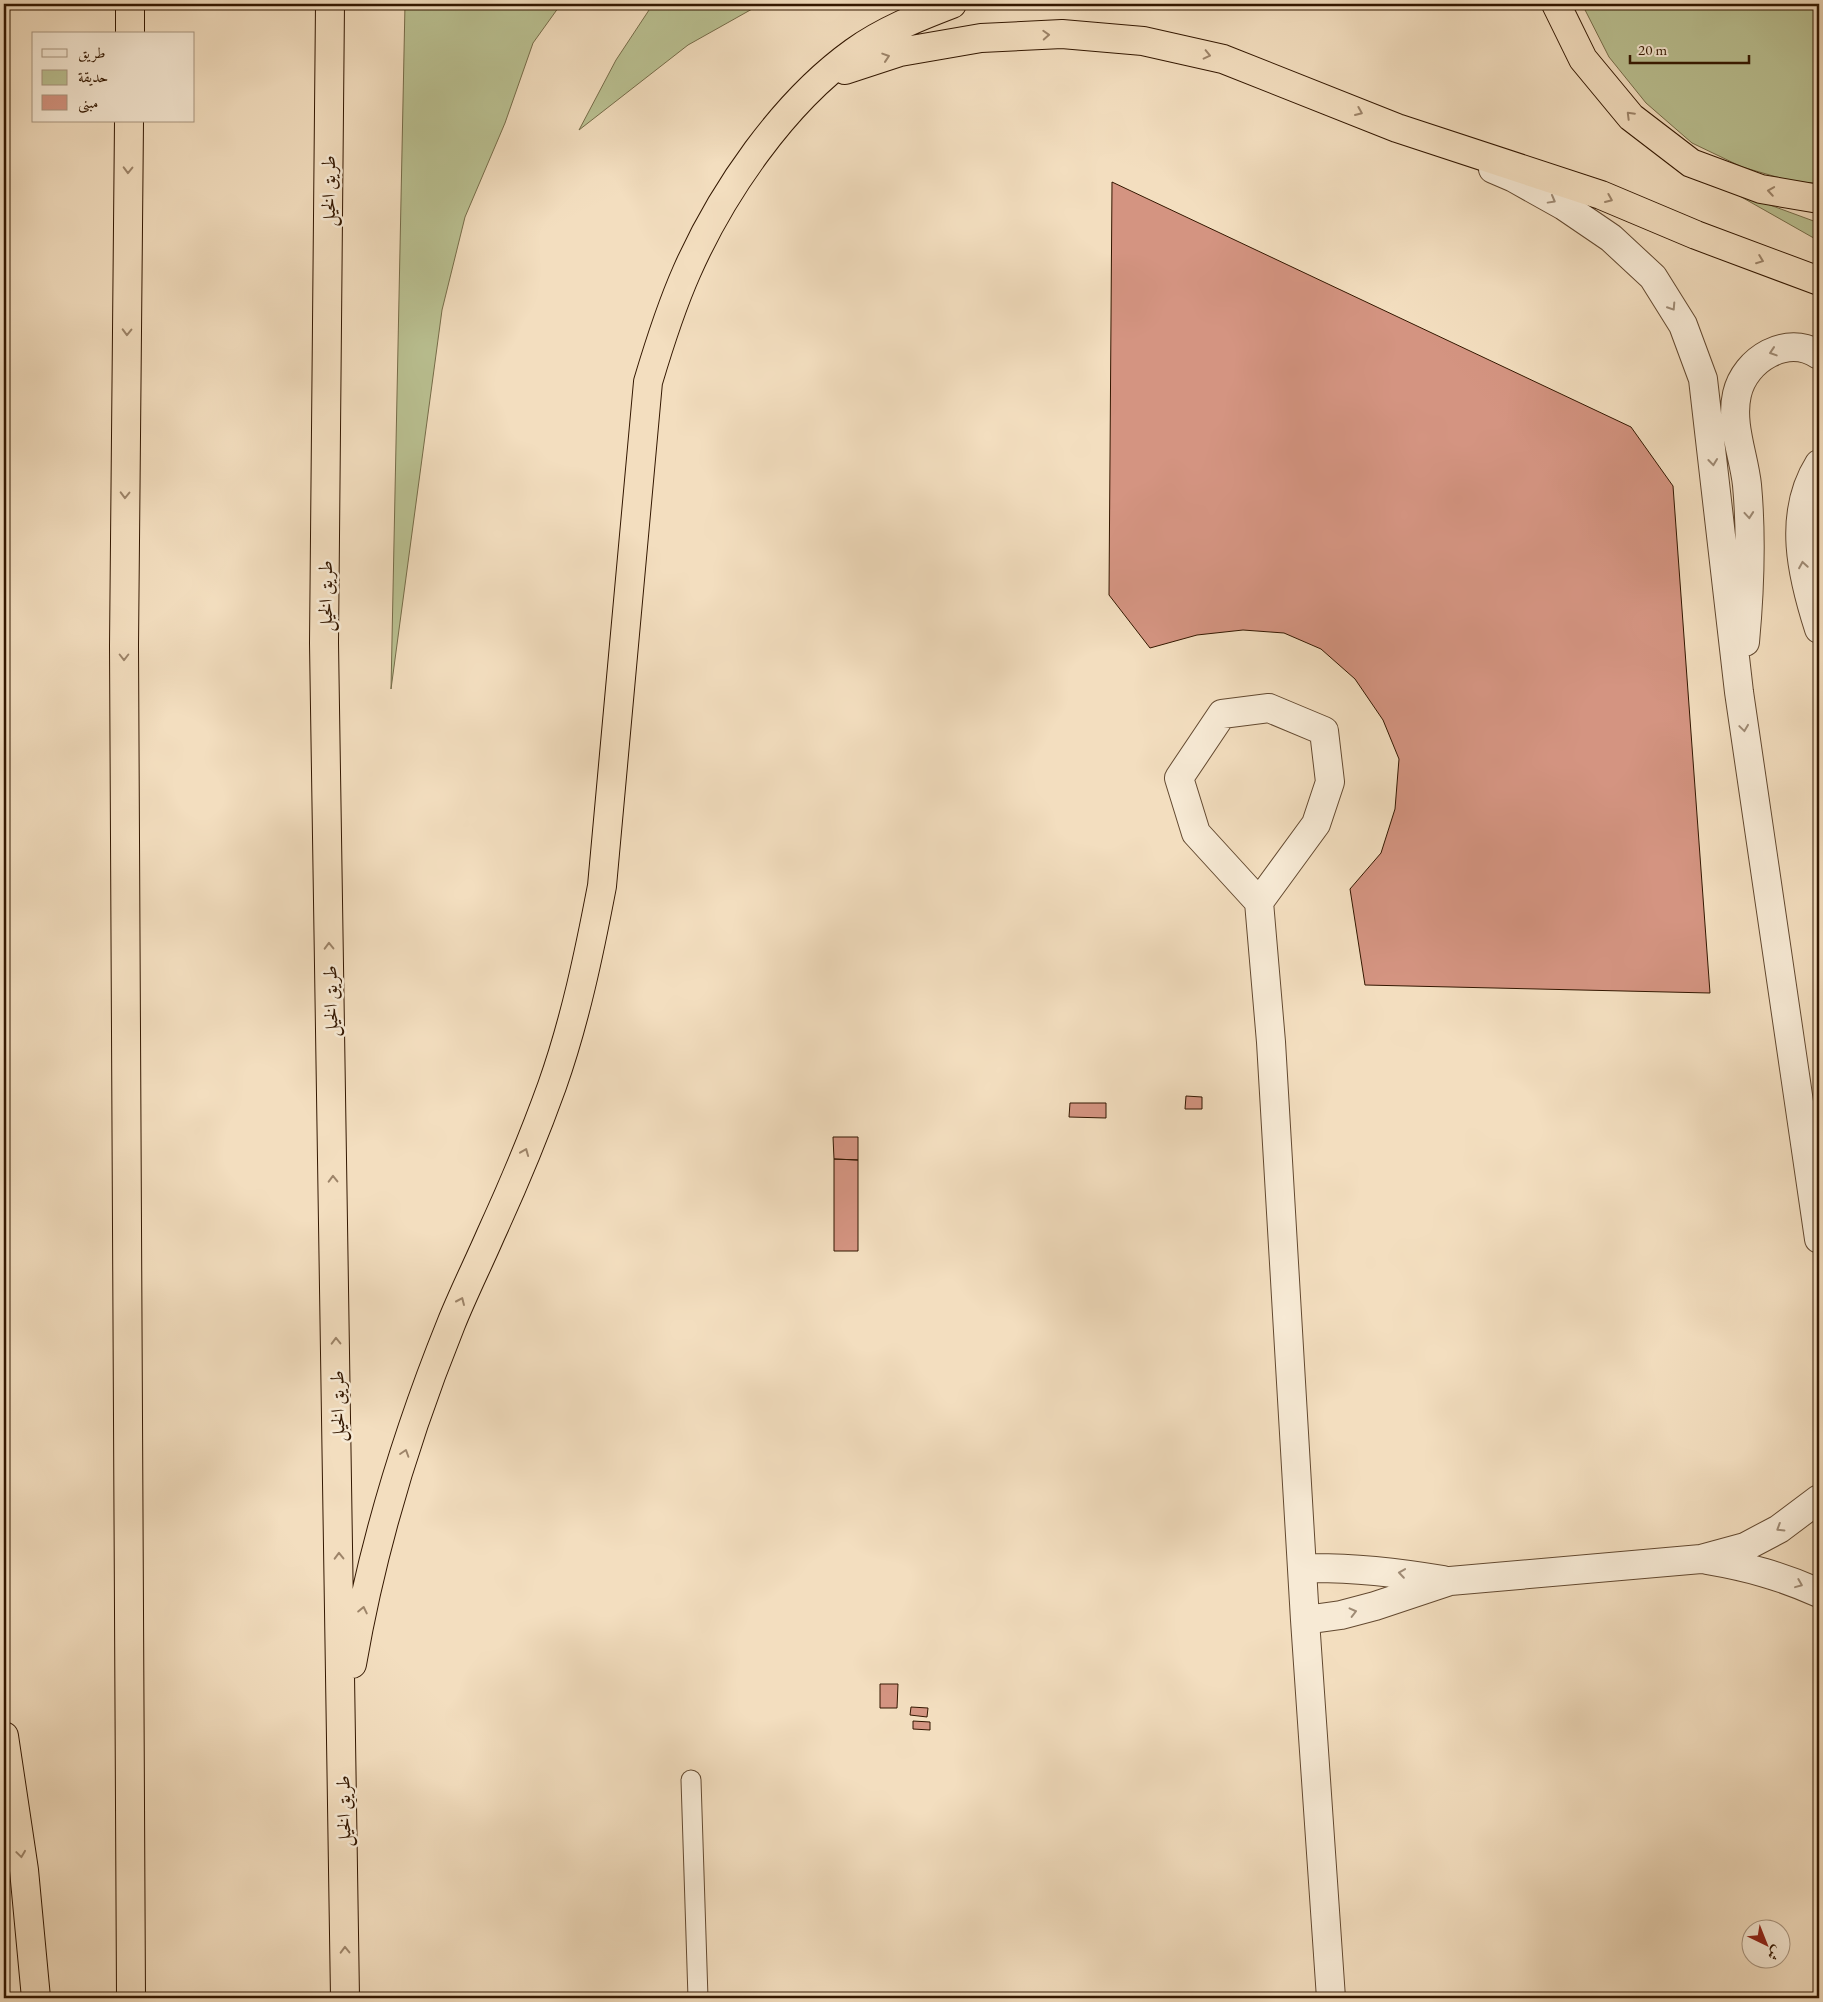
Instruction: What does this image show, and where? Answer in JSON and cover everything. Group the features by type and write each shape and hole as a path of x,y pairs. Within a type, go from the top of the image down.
{"highway":[{"path":"130,4 130,32"},
{"name":"طريق الخيل","path":"330,4 324,642 346,1998"},
{"path":"342,1727 373,1565 391,1497 410,1437 451,1324 493,1232 552,1085 569,1032 588,959 602,886 646,402 651,373 665,325 687,270 715,217 746,167 782,119 822,77 855,52 889,31 952,4"},
{"path":"1556,4 1583,59 1631,117 1691,163 1761,190 1819,199"},
{"path":"822,77 900,52 981,38 1062,34 1143,41 1223,59 1397,128 1601,196 1696,236 1819,281"},
{"path":"129,122 124,646 131,1998"},
{"path":"4,1736 24,1870 36,1998"}],"street":[{"path":"1397,128 1514,178 1564,206 1611,238 1652,277 1683,325 1703,379 1739,692 1819,1239"},
{"path":"1739,692 1750,588 1751,535 1747,482 1736,420 1737,395 1746,372 1764,355 1788,347 1812,351 1819,355"},
{"path":"1819,464 1809,480 1800,522 1801,558 1808,595 1819,629"},
{"path":"1259,902 1316,824 1330,782 1324,732 1269,708 1222,714 1179,778 1196,833 1259,902 1271,1042 1305,1620 1331,1998"},
{"path":"1305,1620 1340,1615 1375,1606 1450,1581 1701,1559 1745,1547 1779,1529 1819,1499"},
{"path":"1701,1559 1752,1568 1794,1582 1819,1593"},
{"path":"1302,1568 1337,1567 1371,1569 1450,1581"}],"lane":[{"path":"691,1780 698,1998"}],"green space":[{"path":"405,4 561,4 533,43 505,123 465,217 442,310 391,689"},
{"path":"653,4 761,4 688,45 579,130 616,60"},
{"path":"1582,4 1819,4 1819,183 1794,182 1742,167 1692,143 1646,103 1609,57"},
{"path":"1729,190 1819,223 1819,241"}],"building":[{"path":"1112,182 1631,427 1673,486 1710,993 1365,985 1350,889 1381,853 1395,809 1399,759 1383,720 1355,679 1321,649 1284,633 1243,630 1197,635 1150,648 1109,595"},
{"path":"1186,1096 1202,1097 1202,1109 1185,1109"},
{"path":"1070,1103 1106,1103 1106,1118 1069,1117"},
{"path":"833,1137 858,1137 858,1160 834,1159"},
{"path":"834,1159 858,1160 858,1251 834,1251"},
{"path":"880,1684 898,1684 897,1708 880,1708"},
{"path":"911,1707 928,1708 927,1717 910,1715"},
{"path":"913,1721 930,1722 930,1730 913,1729"}]}
